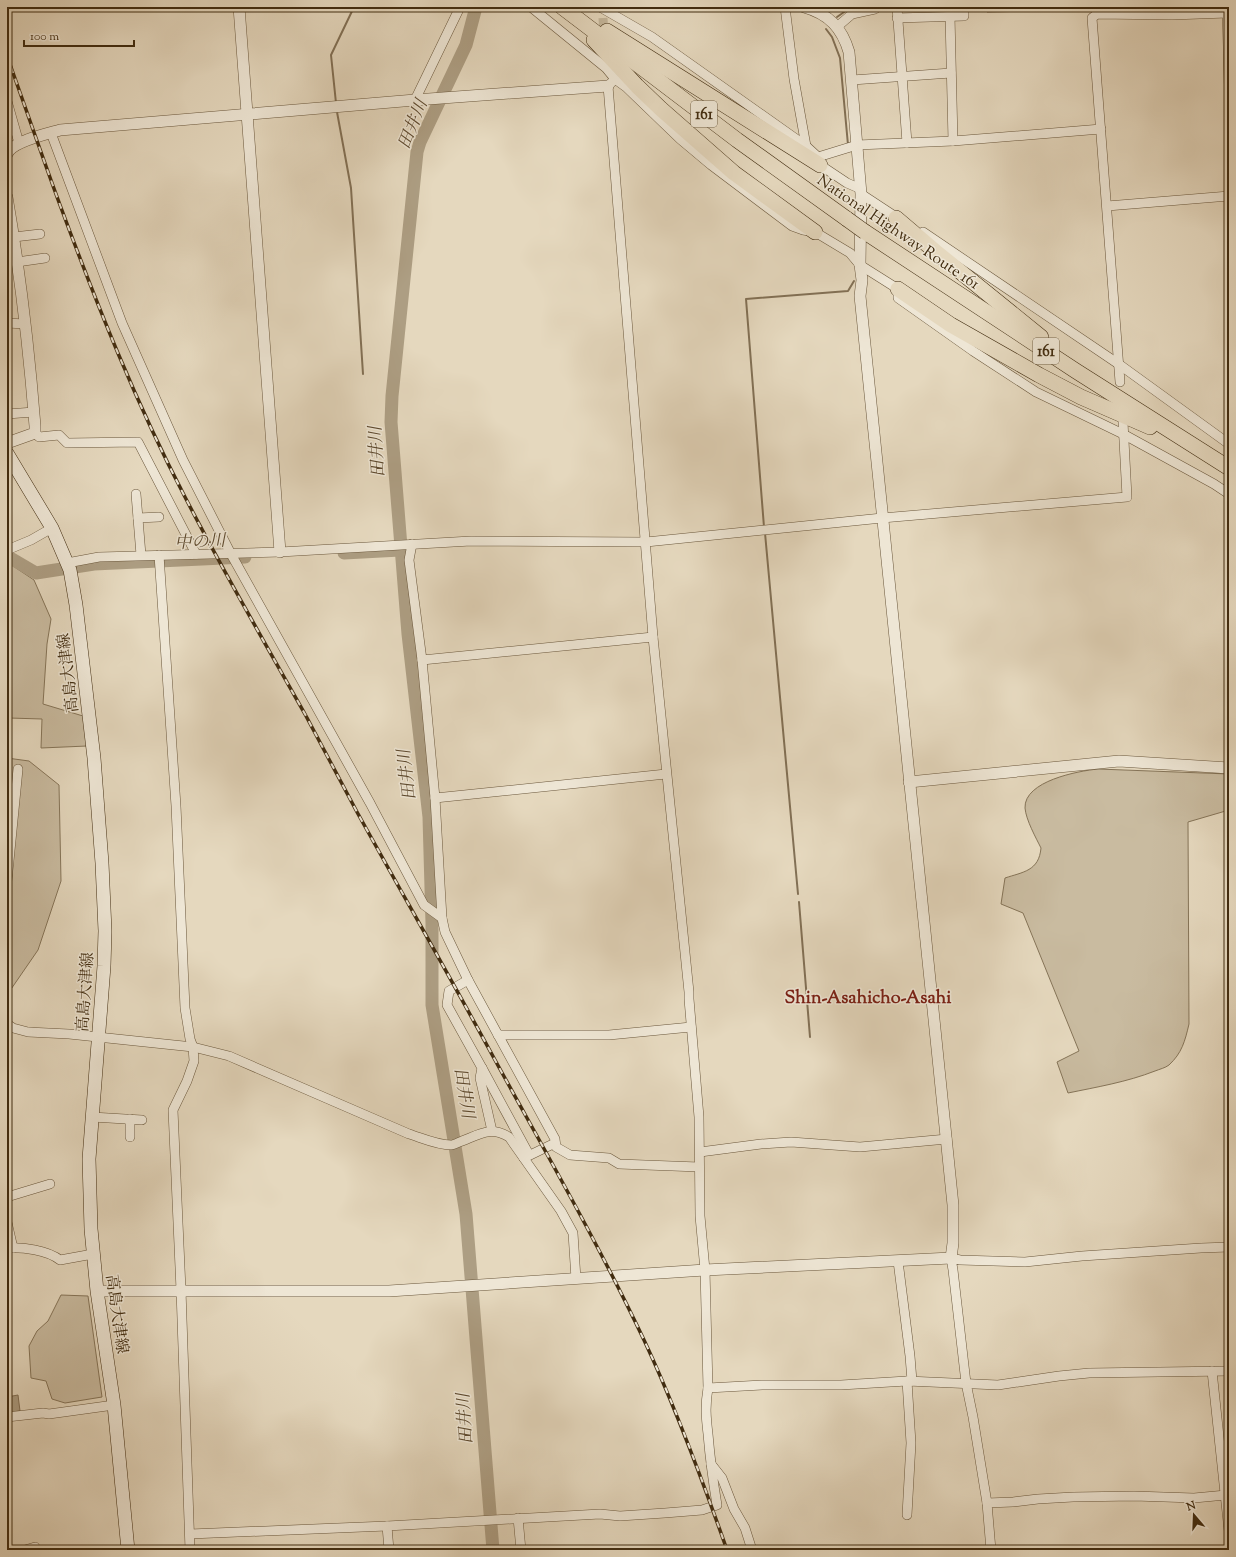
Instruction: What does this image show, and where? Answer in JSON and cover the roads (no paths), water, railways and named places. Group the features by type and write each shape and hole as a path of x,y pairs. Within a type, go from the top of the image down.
{"highway":[{"path":"564,8 628,43 819,161"},
{"path":"564,8 637,86 661,108 734,173 815,232"},
{"name":"National Highway Route 161","path":"564,8 737,140 865,232 1076,371 1229,468"},
{"path":"896,218 1048,343 1168,423 1200,449"},
{"path":"898,289 951,325 1039,376 1081,397 1137,420 1200,449"}],"main road":[{"name":"高島大津線","path":"7,453 52,528 68,566 76,605 93,750 102,863 105,931 104,966 89,1159 91,1229 97,1291 114,1405 128,1550"}],"street":[{"path":"239,7 280,552"},
{"path":"415,100 460,7"},
{"path":"190,1534 387,1526 600,1514 620,1516 702,1510 717,1505 710,1464 705,1416 705,1403 708,1388 705,1270 700,1216 699,1117 689,985 666,774 646,542 612,82 606,66 531,7"},
{"path":"785,7 794,79 806,146"},
{"path":"804,7 817,11 838,26 846,40 849,52 861,191 860,265 862,280 860,303 947,1139 953,1204 953,1243 951,1258 954,1270 966,1383 987,1503 991,1550"},
{"path":"838,26 852,14 875,9 877,7"},
{"path":"897,7 907,142"},
{"path":"931,7 931,17"},
{"path":"897,18 964,16 964,7"},
{"path":"1120,382 1120,366 1092,18 1097,14 1172,15 1227,10 1229,85"},
{"path":"602,11 652,37 806,146 819,161 896,218 910,224 1120,366 1229,444"},
{"path":"950,16 953,141"},
{"path":"852,80 951,73"},
{"path":"7,154 8,151 19,143 60,130 457,97 612,82 626,87 680,139 730,180 792,226 815,232 850,253 860,265 898,289 898,298 973,351 1036,392 1124,434 1214,484 1229,494"},
{"path":"7,101 19,143"},
{"path":"819,161 858,145 953,141 1101,129"},
{"path":"51,133 122,324 183,460 232,554 366,796 424,905 440,917"},
{"path":"1107,206 1229,196"},
{"path":"7,197 14,237 25,324 34,412 34,433"},
{"path":"14,237 40,234"},
{"path":"17,262 45,258"},
{"path":"7,323 25,324"},
{"path":"7,414 34,412"},
{"path":"68,566 99,557 280,552 471,541 646,542 882,518 1127,497 1123,422"},
{"path":"34,433 39,437 59,435 67,443 138,442 196,554"},
{"path":"7,442 34,433"},
{"path":"136,494 141,555"},
{"path":"138,518 159,516"},
{"path":"7,550 31,540 52,528"},
{"path":"412,544 409,560 422,660 435,798 440,917 445,932 468,980 554,1139 556,1147 570,1155 609,1158 619,1164 699,1167"},
{"path":"159,555 176,806 185,1008 190,1039 193,1047 194,1061 187,1081 173,1110 190,1550"},
{"path":"422,660 654,637"},
{"path":"909,782 1119,761 1229,768"},
{"path":"7,881 18,769"},
{"path":"435,798 666,774"},
{"path":"468,980 449,991 447,1005 527,1151 524,1158"},
{"path":"7,1024 13,1028 28,1032 69,1034 193,1047 229,1056 409,1134 431,1141 452,1145 477,1134 492,1131 500,1132 509,1137 561,1211 573,1233 576,1279"},
{"path":"498,1035 609,1034 691,1027"},
{"path":"482,1068 480,1078 492,1131"},
{"path":"92,1117 142,1120"},
{"path":"130,1119 130,1137"},
{"path":"700,1152 761,1144 791,1142 860,1146 947,1139"},
{"path":"524,1158 555,1143"},
{"path":"7,1197 50,1184"},
{"path":"7,1222 10,1248 25,1248 55,1257 60,1260 93,1254"},
{"path":"97,1291 390,1291 705,1270 951,1258 960,1260 1025,1262 1082,1256 1201,1248 1229,1248"},
{"path":"898,1261 910,1356 909,1381 911,1443 908,1515"},
{"path":"1212,1371 1229,1531"},
{"path":"708,1388 762,1385 841,1385 909,1381 998,1385 1089,1373 1229,1371"},
{"path":"7,1417 42,1413 49,1414 114,1405"},
{"path":"710,1464 722,1478 734,1509 745,1528 752,1550"},
{"path":"987,1503 1073,1497 1134,1496 1194,1498 1226,1495"},
{"path":"518,1518 521,1550"},
{"path":"387,1526 389,1550"},
{"path":"25,1550 36,1547 36,1550"}],"waterway":[{"path":"336,103 331,55 354,7"},
{"name":"田井川","path":"476,7 466,45 420,142 417,152 392,396 391,422 408,634 429,817 432,923 432,1005 466,1214 493,1550"},
{"path":"837,17 847,10 858,8"},
{"path":"826,29 832,37 840,58 848,145"},
{"path":"337,112 351,188 363,374"},
{"path":"764,527 746,299 848,291 854,281"},
{"path":"765,533 798,894"},
{"name":"中の川","path":"344,553 400,550"},
{"name":"中の川","path":"7,556 36,573 94,564 245,557"},
{"path":"799,902 810,1037"}],"tunnel":[{"path":"603,18 604,36"}],"railway":[{"path":"7,56 53,187 88,280 134,390 167,462 244,607 306,716 357,812 591,1234 644,1340 667,1392 698,1470 727,1550"}],"district":[{"name":"Shin-Asahicho-Asahi","path":"868,997"}]}
